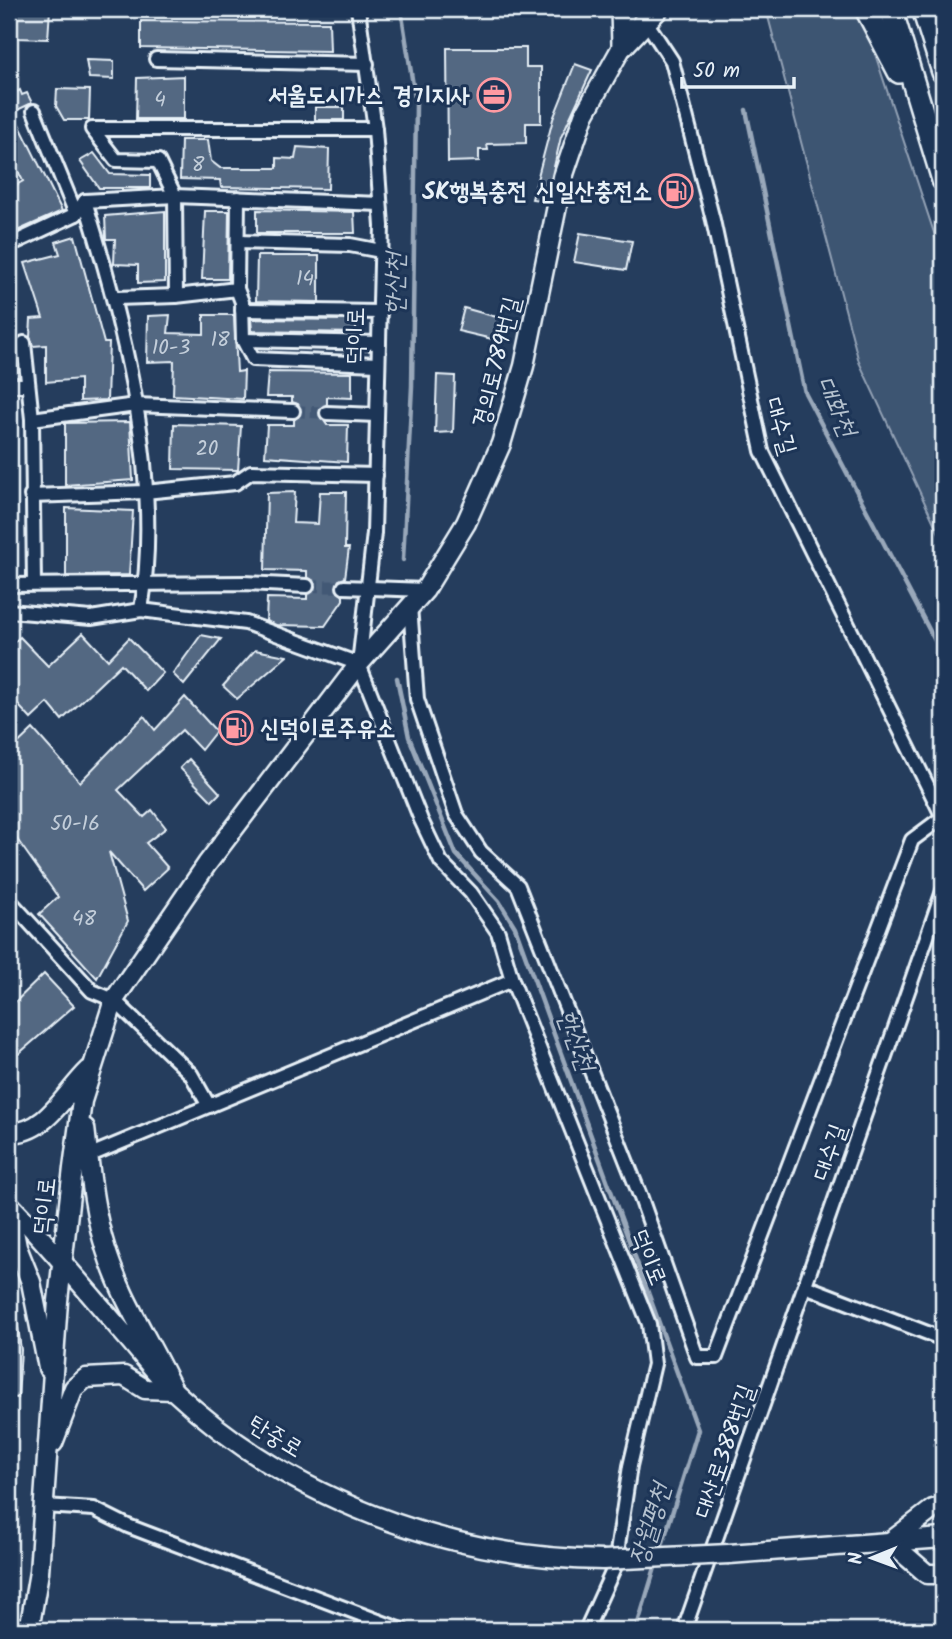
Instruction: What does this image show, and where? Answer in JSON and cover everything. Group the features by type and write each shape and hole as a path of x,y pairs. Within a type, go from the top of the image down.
{"main road":[{"path":"622,9 623,45"},
{"path":"866,9 922,115"},
{"path":"891,9 943,180"},
{"path":"923,9 943,72"},
{"path":"937,9 943,53"},
{"path":"623,45 652,16"},
{"name":"경의로789번길","path":"359,664 425,590 466,523 501,443 524,366 563,177 584,115 623,45"},
{"name":"덕이로","path":"29,1630 39,1572 62,1263 82,1101 114,1000 207,864 359,664"},
{"path":"9,1133 23,1133 51,1116 70,1089 92,1068"},
{"path":"48,1454 66,1416 74,1388 86,1378 99,1375 124,1376 145,1389 173,1390 124,1295 106,1250 93,1198 82,1101"},
{"path":"9,1205 17,1247 31,1282 52,1391"},
{"name":"탄중로","path":"9,1205 173,1390 246,1450 341,1501 423,1533 500,1552 609,1563 890,1542"},
{"path":"890,1542 933,1509 943,1507"},
{"path":"890,1542 943,1538"},
{"path":"890,1542 927,1574 943,1574"}],"street":[{"name":"덕이로","path":"358,9 375,129 381,251 374,533 359,664 421,820 441,862 471,893 498,932 512,980 649,1324 654,1364 609,1563"},
{"name":"대수길","path":"652,16 672,61 713,220 762,451 943,817"},
{"path":"156,59 367,64"},
{"path":"34,111 76,214"},
{"path":"176,296 175,196 158,161 116,160 92,129 375,129"},
{"path":"85,201 175,196 380,204"},
{"path":"238,198 237,289 242,310 243,340 253,359 379,364"},
{"path":"9,238 18,242 76,214 85,201"},
{"path":"85,201 116,298 136,405 145,492 145,585 141,610"},
{"path":"238,242 350,245 381,251"},
{"path":"116,298 176,296 237,289"},
{"path":"242,310 380,312"},
{"path":"243,340 379,343"},
{"path":"24,343 32,419 34,583"},
{"path":"9,385 28,385"},
{"path":"32,419 136,405 293,411"},
{"path":"327,413 377,415"},
{"path":"31,496 145,492 235,483 251,472 376,475"},
{"path":"9,585 244,583 307,586"},
{"path":"344,587 425,590"},
{"path":"411,606 417,699 456,814 481,852 518,886 641,1198 697,1357 716,1357 912,840 943,817"},
{"path":"9,611 91,618 141,610 246,623 359,664"},
{"name":"대수길","path":"805,1286 943,891"},
{"path":"9,900 92,991 114,1000 191,1074 209,1106"},
{"name":"덕이로","path":"88,1156 512,980"},
{"path":"805,1286 943,1339"},
{"name":"대산로388번길","path":"684,1630 805,1286"},
{"path":"44,1506 94,1509 128,1526 402,1630"},
{"path":"586,1630 609,1563"}],"shaded area":[{"path":"766,9 847,9 858,16 870,39 943,260 943,542 859,362"}],"building":[{"path":"15,9 50,9 48,39 15,38"},
{"path":"141,21 329,22 330,51 141,48"},
{"name":"서울도시가스 경기지사","path":"447,48 526,48 526,67 541,67 541,123 526,123 526,143 487,144 488,150 479,150 479,161 448,162"},
{"path":"86,60 114,61 114,79 89,78"},
{"path":"575,64 592,70 561,137 546,201 532,199 553,119"},
{"path":"184,76 184,119 136,119 137,78"},
{"path":"57,89 90,90 89,120 64,120 56,106"},
{"path":"20,90 22,95 27,93 32,103 13,112 62,211 17,231 9,212 9,189 23,181 9,153 9,96"},
{"path":"315,107 344,107 344,120 315,120"},
{"path":"181,140 208,140 211,161 220,168 277,168 277,158 295,159 297,147 329,149 328,189 221,187 220,180 180,179"},
{"path":"94,153 110,174 150,175 150,188 99,188 80,161"},
{"path":"257,210 354,212 355,233 257,233"},
{"path":"165,211 165,282 138,283 138,265 114,264 115,239 106,239 105,216"},
{"path":"205,211 229,211 228,279 202,279"},
{"path":"580,233 632,241 626,270 574,262"},
{"path":"75,236 104,343 109,343 107,400 80,401 80,379 46,382 46,345 33,346 30,337 31,319 43,318 25,263 60,254 56,242"},
{"path":"257,256 319,256 319,302 256,301"},
{"path":"464,308 511,321 505,342 458,331"},
{"path":"170,315 168,333 204,334 204,315 234,315 237,372 244,371 243,399 173,395 174,361 147,362 148,316"},
{"path":"251,319 356,320 356,333 252,331"},
{"path":"268,372 352,373 352,398 327,397 327,404 318,412 327,425 348,425 347,462 265,456 267,425 294,425 294,420 302,411 298,404 292,402 292,397 266,397"},
{"path":"437,375 455,376 453,432 435,433"},
{"path":"130,422 133,480 65,485 65,423"},
{"path":"174,424 241,426 238,470 173,469"},
{"path":"295,492 293,523 318,524 320,492 346,492 345,548 349,548 345,578 339,580 335,587 343,600 325,626 276,625 266,621 267,598 307,599 307,595 316,587 314,581 307,577 307,571 265,570 267,493"},
{"path":"66,508 133,511 129,575 66,576"},
{"path":"83,633 108,660 129,638 163,673 146,691 121,664 62,720 48,703 31,719 9,695 9,647 20,637 48,666"},
{"path":"201,635 221,639 184,685 173,674"},
{"path":"255,650 287,656 237,699 223,686"},
{"path":"185,697 216,731 201,750 182,730 118,790 144,817 152,810 166,828 146,843 168,868 143,891 109,852 128,921 97,978 39,914 58,897 9,828 9,752 33,729 80,782 144,716 155,730"},
{"path":"189,759 220,793 212,801 180,768"},
{"path":"44,974 74,1006 9,1062 9,1008"},
{"path":"16,1312 21,1350 18,1398 9,1397 9,1313"}],"waterway":[{"name":"한산천","path":"401,9 416,104 412,386 403,560"},
{"name":"대화천","path":"746,110 805,393 943,656"},
{"name":"한산천","path":"397,678 409,737 456,854 499,901 515,927 698,1430 660,1552"},
{"name":"장월평천","path":"636,1630 657,1561"}],"tunnel":[{"path":"293,411 327,413"},
{"path":"307,586 344,587"}],"place":[{"name":"서울도시가스 경기지사","path":"494,95"},
{"name":"SK행복충전 신일산충전소","path":"676,191"},
{"name":"신덕이로주유소","path":"236,728"}]}
